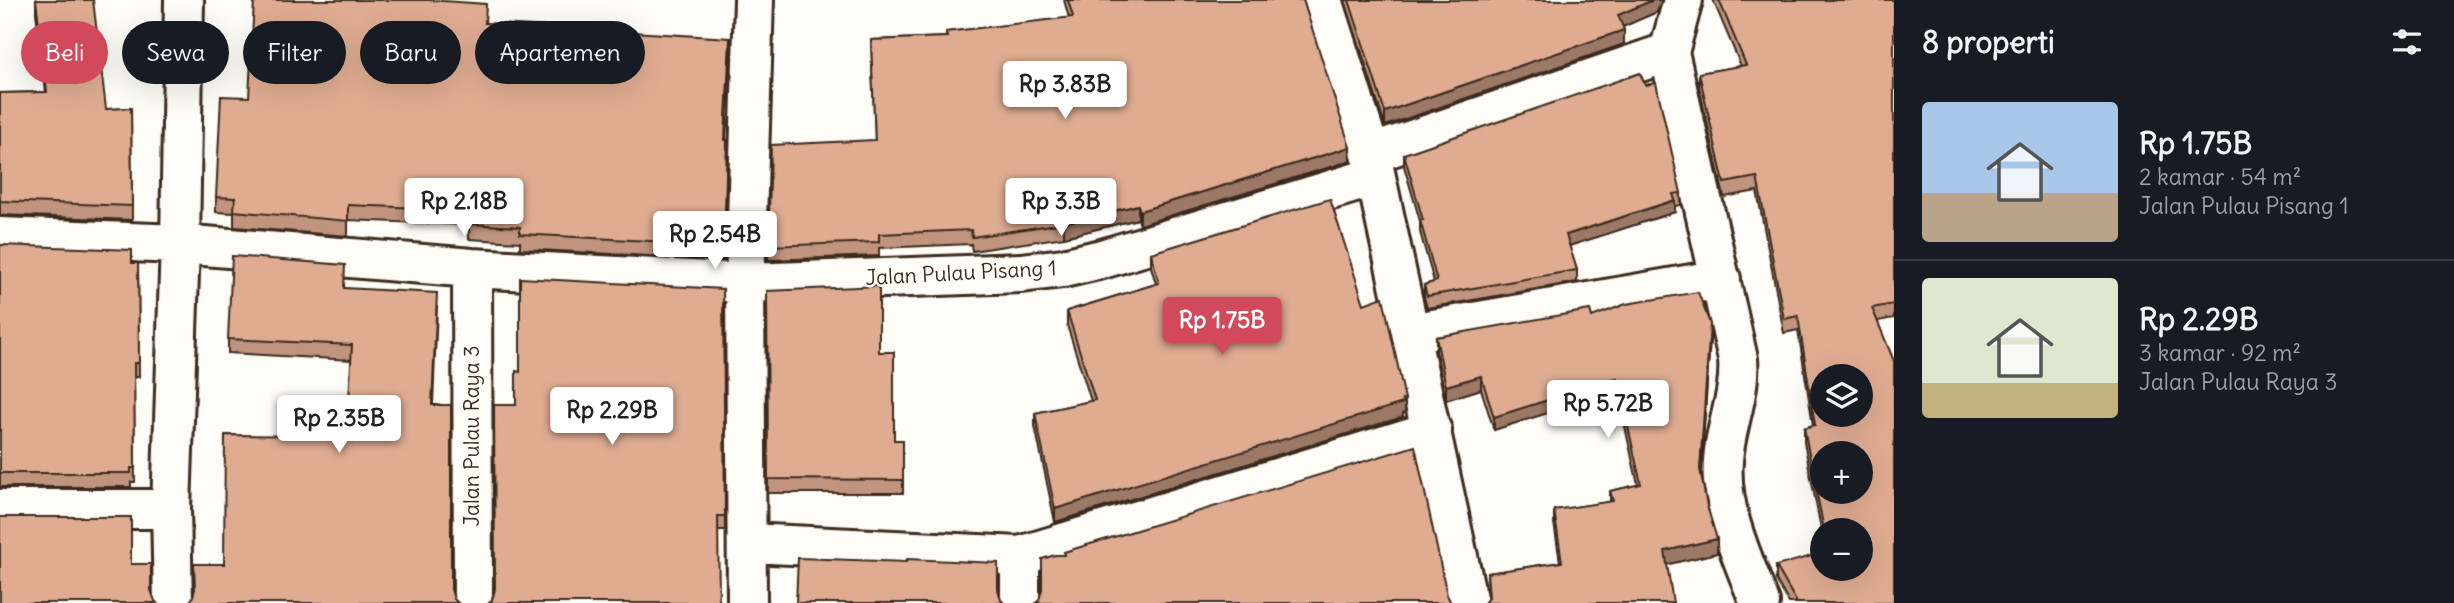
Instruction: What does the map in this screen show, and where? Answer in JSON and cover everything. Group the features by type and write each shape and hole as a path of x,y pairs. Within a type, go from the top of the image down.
{"street":[{"path":"173,603 171,509 180,244 184,0"},
{"path":"747,603 745,283 754,0"},
{"path":"1322,0 1373,166 1468,603"},
{"path":"1683,0 1669,52 1733,328 1739,369 1726,433 1723,491 1760,603"},
{"name":"Jalan Pulau Pisang 1","path":"0,237 180,244 472,268 745,283 1063,268 1102,259 1373,166 1669,52"},
{"name":"Jalan Pulau Raya 3","path":"472,268 473,603"},
{"path":"1410,333 1721,279"},
{"path":"748,543 1020,556 1432,431"},
{"path":"0,509 171,509"},
{"path":"1020,556 1020,603"}],"building":[{"path":"36,0 93,0 96,21 39,21"},
{"path":"254,0 429,0 486,4 485,21 475,21 475,84 645,84 645,33 730,38 724,245 520,234 520,227 469,224 470,210 348,205 348,221 234,211 235,198 216,197 221,96 249,97 250,84 346,84 346,21 253,21"},
{"path":"1068,0 1303,0 1350,147 1140,211 1138,205 1064,223 972,237 971,230 879,234 879,242 768,246 771,145 875,140 871,40 947,37 946,32 1073,17"},
{"path":"1349,0 1653,0 1618,15 1624,30 1385,112"},
{"path":"1719,0 1894,0 1894,304 1872,308 1894,361 1894,603 1797,603 1776,566 1810,556 1810,581 1873,581 1873,518 1822,518 1819,504 1873,504 1873,441 1810,441 1810,459 1804,428 1873,427 1873,364 1810,364 1810,393 1798,316 1784,319 1757,177 1724,183 1699,73 1746,65"},
{"path":"1640,73 1645,85 1656,83 1681,193 1673,194 1675,200 1566,235 1577,270 1427,296 1424,285 1437,281 1404,154"},
{"path":"46,84 103,84 106,109 131,108 132,206 0,201 0,93 47,92"},
{"path":"1330,199 1364,304 1383,297 1405,399 1402,400 1403,403 1055,509 1035,413 1095,400 1067,311 1159,283 1151,253"},
{"path":"0,245 132,250 132,263 138,263 139,363 134,363 135,468 131,468 131,473 0,473"},
{"path":"232,256 345,265 344,288 437,293 432,405 451,405 451,589 458,603 188,603 195,589 194,564 224,564 225,435 347,436 352,345 228,339"},
{"path":"520,278 723,289 725,516 718,516 719,603 489,603 495,589 494,405 516,405 516,371 520,372"},
{"path":"879,286 879,352 894,352 894,440 903,440 903,480 768,479 767,291"},
{"path":"1698,292 1710,324 1700,469 1717,539 1665,551 1673,603 1484,603 1489,597 1487,573 1562,562 1554,510 1613,501 1610,491 1641,484 1617,378 1494,417 1481,376 1446,386 1436,337 1590,310 1592,317 1626,304"},
{"path":"1415,446 1447,595 1451,603 1036,603 1042,589 1042,559 1065,555 1064,552"},
{"path":"0,517 131,517 131,564 151,564 151,590 157,603 0,603"},
{"path":"798,558 998,563 998,589 1004,603 796,603"}]}
